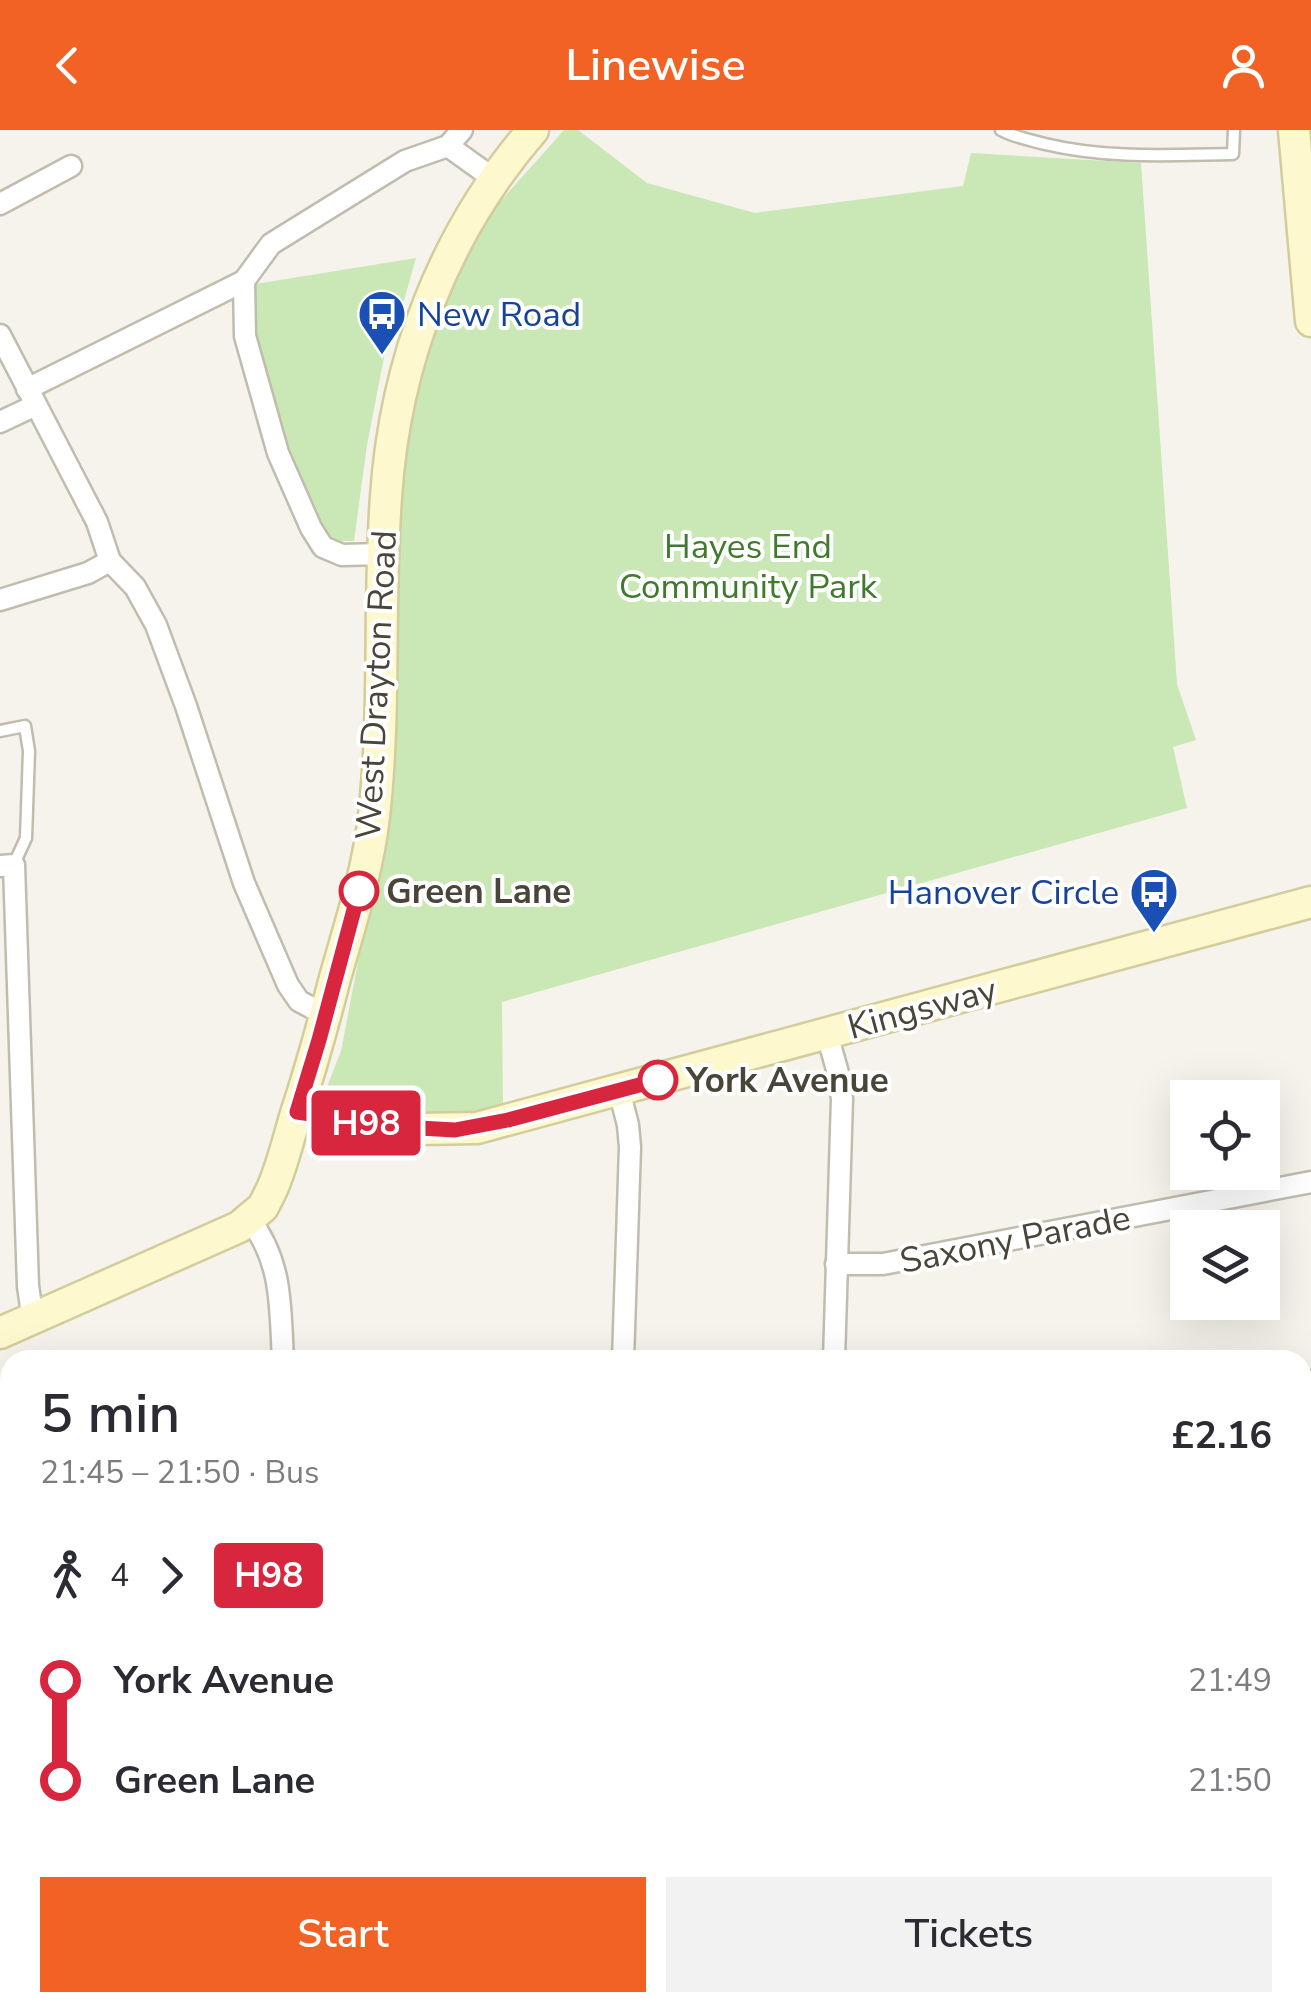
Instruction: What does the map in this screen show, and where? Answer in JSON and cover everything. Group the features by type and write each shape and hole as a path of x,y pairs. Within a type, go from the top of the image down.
{"main road":[{"name":"West Drayton Road","path":"250,1220 272,1189 297,1112 363,875 374,816 386,498 394,427 411,351 438,279 494,179 534,130"},
{"path":"1294,130 1311,321"},
{"name":"Kingsway","path":"297,1112 401,1127 455,1130 508,1120 1311,902"},
{"path":"0,1334 250,1220"}],"street":[{"path":"0,422 32,397 244,280 270,244 405,162 455,138 494,179"},
{"path":"0,204 70,166"},
{"path":"244,280 245,336 278,453 311,528 324,547 342,555 383,554"},
{"path":"0,335 97,522 110,561 135,587 156,625 244,883 288,985 299,1000 326,1012"},
{"path":"0,600 88,573 110,561"},
{"path":"7,866 28,1297 35,1318"},
{"path":"827,1034 842,1098 834,1350"},
{"path":"619,1090 630,1134 623,1350"},
{"name":"Saxony Parade","path":"836,1264 884,1264 1311,1182"},
{"path":"250,1220 273,1258 282,1350"}],"lane":[{"path":"1001,130 1061,147 1131,156 1232,154 1234,130"},
{"path":"0,732 25,726 29,750 26,838 7,866"}],"green space":[{"name":"Hayes End Community Park","path":"564,130 578,130 647,183 755,213 963,186 971,153 1141,163 1177,684 1196,740 1173,747 1187,808 502,1002 503,1107 442,1115 325,1092 341,1051 383,832 396,531 413,406 438,308 481,223"},
{"path":"416,258 386,347 354,541 325,541 309,513 260,376 249,285"}],"bus line":[{"name":"H98","path":"359,891 297,1112 357,1122 455,1130 477,1128 658,1080"}],"place":[{"name":"New Road","path":"382,356"},
{"name":"Green Lane","path":"359,891"},
{"name":"Hanover Circle","path":"1154,934"},
{"name":"York Avenue","path":"658,1080"}]}
